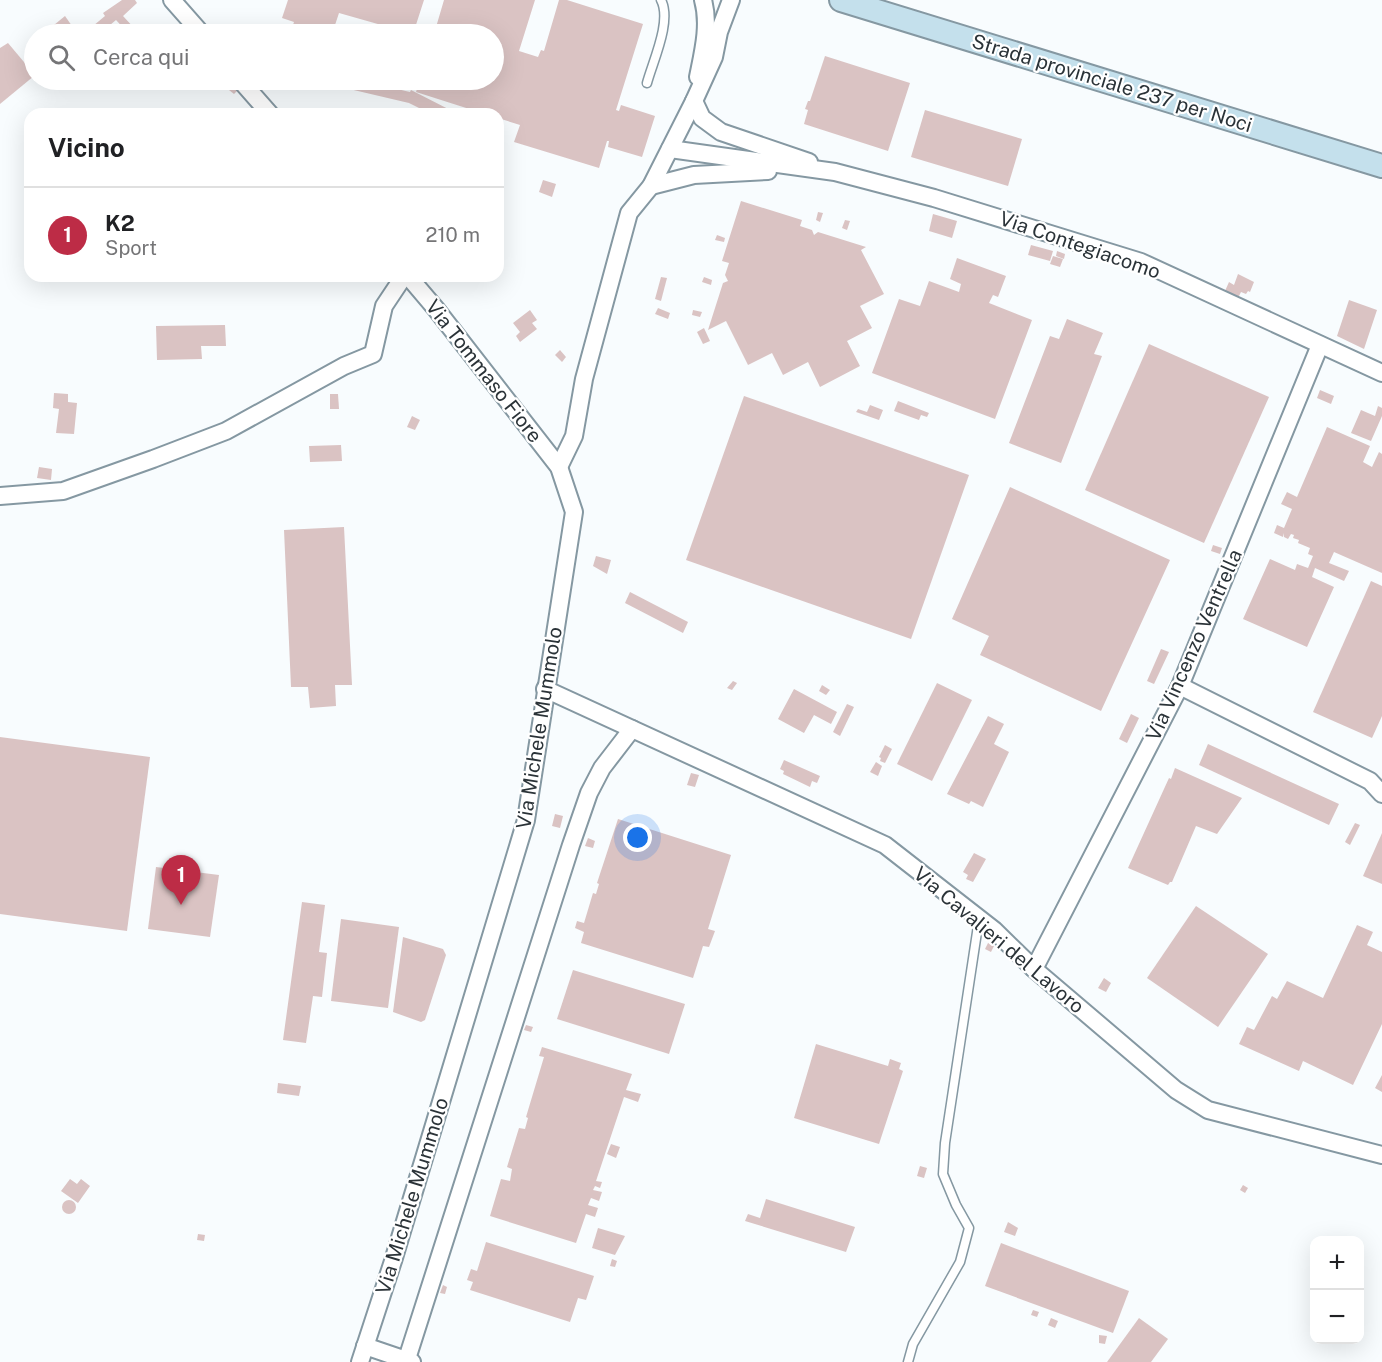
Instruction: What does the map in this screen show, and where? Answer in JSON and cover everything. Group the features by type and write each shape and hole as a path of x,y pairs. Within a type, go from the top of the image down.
{"main road":[{"name":"Strada provinciale 237 per Noci","path":"841,0 1382,166"}],"street":[{"path":"172,0 194,24"},
{"path":"694,101 706,29 703,0"},
{"path":"559,467 574,436 584,378 629,213 651,186 694,101 714,57 719,32 731,0"},
{"path":"249,90 265,108"},
{"name":"Via Contegiacomo","path":"694,101 702,118 721,132 835,172 934,198 1141,262 1382,373"},
{"name":"Via Contegiacomo","path":"670,149 835,172"},
{"name":"Via Contegiacomo","path":"651,186 724,172 835,172"},
{"path":"0,496 63,491 153,459 226,431 333,372 372,354 384,306 402,282"},
{"name":"Via Tommaso Fiore","path":"411,282 436,309 559,467"},
{"name":"Via Vincenzo Ventrella","path":"1034,969 1180,686 1320,345"},
{"name":"Via Michele Mummolo","path":"362,1354 393,1261 526,820 574,512 559,467"},
{"path":"1180,686 1370,781 1382,794"},
{"name":"Via Cavalieri del Lavoro","path":"545,690 885,846 994,930 1034,969 1176,1090 1208,1110 1382,1155"},
{"path":"362,1354 408,1361 589,793 602,768 632,729"}],"lane":[{"path":"647,83 665,21 664,6 661,0"},
{"path":"908,1362 913,1344 960,1262 969,1228 943,1174 945,1143 979,918"}],"building":[{"path":"122,0 135,0 137,3 123,16 130,24 120,24 116,20 111,24 95,24 105,16 103,13"},
{"path":"288,0 424,0 416,24 378,24 339,13 335,24 293,24 294,22 282,18"},
{"path":"444,0 535,0 519,51 538,57 541,50 544,51 559,0 567,0 643,24 616,110 619,111 621,105 655,116 642,157 608,147 609,141 607,141 599,168 514,142 520,125 504,120 504,108 466,108 416,92 417,90 504,90 504,24 437,24"},
{"path":"65,16 71,24 55,24"},
{"path":"8,43 24,62 24,84 0,104 0,48"},
{"path":"825,56 910,83 888,151 804,124 808,110 805,109 810,101"},
{"path":"354,90 410,92 411,90 446,108 419,108 409,103"},
{"path":"925,110 1022,139 1008,186 911,157"},
{"path":"543,180 556,184 552,197 539,192"},
{"path":"741,201 802,220 800,226 812,230 814,235 818,232 866,247 861,250 884,294 860,306 872,328 847,341 860,366 820,387 808,362 783,375 772,353 748,365 726,321 708,330 723,283 728,281 725,275 729,263 722,261"},
{"path":"818,212 823,213 820,222 816,220"},
{"path":"933,214 957,221 952,238 929,231"},
{"path":"845,220 850,221 847,230 842,228"},
{"path":"717,235 725,238 724,242 715,240"},
{"path":"1031,245 1053,251 1050,261 1028,255"},
{"path":"1057,251 1065,254 1064,259 1056,256"},
{"path":"1053,256 1063,259 1060,267 1050,264"},
{"path":"957,258 1006,276 998,297 993,295 989,303 1032,320 995,419 872,373 899,299 920,306 929,281 959,292 961,284 950,279"},
{"path":"1238,274 1254,282 1250,292 1246,294 1241,292 1238,298 1225,291 1229,282 1234,285"},
{"path":"661,277 667,278 661,301 655,299"},
{"path":"704,277 712,280 711,285 702,282"},
{"path":"1349,300 1377,310 1364,349 1337,336"},
{"path":"658,308 670,313 668,319 655,314"},
{"path":"530,310 537,320 532,323 537,329 520,342 516,336 520,332 513,323"},
{"path":"693,310 702,312 700,317 692,315"},
{"path":"1067,319 1103,333 1094,354 1102,356 1061,463 1009,443 1050,336 1059,339"},
{"path":"225,325 226,346 201,346 202,359 157,360 156,326"},
{"path":"704,328 710,341 703,344 697,332"},
{"path":"1149,344 1269,397 1204,543 1085,490"},
{"path":"560,350 566,357 562,362 555,355"},
{"path":"1320,390 1334,396 1331,404 1317,398"},
{"path":"54,393 68,394 68,402 77,403 74,434 56,433 59,409 53,408"},
{"path":"330,394 338,394 339,409 330,409"},
{"path":"744,396 969,475 911,639 686,560"},
{"path":"898,401 929,413 927,417 921,415 919,420 894,411"},
{"path":"870,405 883,410 879,420 856,412 858,409 867,412"},
{"path":"1378,406 1382,408 1382,416 1371,441 1351,433 1361,410 1375,416"},
{"path":"412,416 420,420 415,430 407,427"},
{"path":"1327,427 1370,446 1363,462 1372,467 1379,452 1382,454 1382,573 1334,552 1329,563 1349,571 1344,581 1315,568 1312,577 1334,587 1307,647 1243,619 1270,559 1295,570 1297,564 1308,568 1313,556 1308,554 1310,548 1298,543 1299,540 1293,538 1294,535 1291,534 1288,539 1284,537 1284,533 1283,537 1274,533 1277,525 1284,528 1292,509 1281,504 1287,492 1297,497"},
{"path":"341,445 342,461 310,462 309,446"},
{"path":"39,467 52,469 51,480 37,478"},
{"path":"1010,487 1170,560 1101,711 980,655 989,636 952,619"},
{"path":"344,527 352,685 335,685 336,706 310,708 308,687 291,687 284,530"},
{"path":"1213,545 1222,548 1220,554 1211,551"},
{"path":"596,556 611,560 607,574 593,566"},
{"path":"1371,581 1382,586 1382,716 1372,738 1313,712"},
{"path":"630,592 688,622 683,633 625,603"},
{"path":"1161,649 1169,652 1154,684 1147,681"},
{"path":"733,681 737,683 732,690 727,688"},
{"path":"937,683 972,700 932,781 897,764"},
{"path":"822,685 830,690 826,695 819,691"},
{"path":"794,689 837,712 831,724 814,715 804,733 778,719"},
{"path":"847,704 854,707 840,736 833,732"},
{"path":"1131,714 1139,718 1127,743 1119,739"},
{"path":"988,716 1004,724 994,744 1009,752 983,807 971,801 969,804 947,794"},
{"path":"0,737 150,757 127,931 0,914"},
{"path":"1208,744 1339,804 1329,825 1199,765"},
{"path":"885,745 892,749 885,763 880,761 879,757"},
{"path":"784,760 820,776 817,783 812,781 810,787 783,774 784,771 780,769"},
{"path":"876,762 882,766 878,776 870,772"},
{"path":"1175,768 1242,798 1217,834 1196,826 1172,882 1168,885 1128,868"},
{"path":"691,773 699,775 695,787 687,785"},
{"path":"555,814 563,816 560,828 552,826"},
{"path":"618,819 731,855 708,929 715,931 709,947 703,946 693,978 581,943 584,932 575,928 577,921 584,923 593,893 596,894 599,884 597,883"},
{"path":"1355,823 1360,825 1350,845 1345,842"},
{"path":"1382,833 1382,884 1363,876"},
{"path":"588,838 595,841 593,848 585,846"},
{"path":"974,853 986,859 973,882 966,879 968,875 963,872"},
{"path":"156,867 219,875 210,937 148,929"},
{"path":"302,902 325,905 319,952 327,953 322,997 313,996 306,1043 283,1040"},
{"path":"1196,906 1268,954 1218,1027 1147,978"},
{"path":"341,919 399,927 388,1008 331,1001"},
{"path":"1357,925 1373,932 1367,945 1382,952 1382,1024 1353,1085 1303,1061 1299,1071 1239,1044 1247,1027 1254,1030 1272,996 1277,999 1287,981 1323,998"},
{"path":"403,937 443,949 446,955 425,1020 421,1022 393,1012"},
{"path":"988,943 994,946 991,952 985,949"},
{"path":"573,970 685,1004 669,1054 557,1019"},
{"path":"1104,978 1111,983 1106,992 1098,988"},
{"path":"526,1025 533,1027 531,1032 524,1030"},
{"path":"816,1044 888,1066 890,1059 901,1063 899,1069 903,1071 879,1144 794,1118"},
{"path":"542,1047 632,1074 626,1090 641,1094 638,1102 624,1097 596,1181 602,1182 600,1188 595,1186 593,1190 602,1192 599,1201 591,1198 588,1205 598,1208 595,1217 586,1214 576,1243 490,1216 501,1179 510,1181 512,1169 507,1167 519,1128 525,1129 528,1118 526,1117 544,1057 539,1056"},
{"path":"1382,1075 1382,1092 1375,1088"},
{"path":"278,1083 301,1086 299,1096 277,1093"},
{"path":"611,1144 620,1147 616,1158 607,1154"},
{"path":"920,1166 927,1168 924,1178 917,1176"},
{"path":"70,1179 77,1184 81,1179 90,1186 78,1203 61,1191"},
{"path":"1243,1185 1248,1188 1245,1193 1240,1190"},
{"path":"766,1199 855,1227 846,1252 745,1221 748,1214 760,1218"},
{"path":"66,1200 72,1200 76,1207 72,1214 66,1214 62,1210 62,1204"},
{"path":"1008,1222 1018,1228 1015,1236 1004,1232"},
{"path":"598,1228 625,1236 615,1255 592,1248"},
{"path":"198,1234 205,1235 204,1241 197,1240"},
{"path":"486,1242 594,1276 586,1300 578,1298 570,1322 470,1290 473,1282 467,1280 471,1269 477,1271"},
{"path":"1001,1243 1129,1291 1113,1333 985,1286"},
{"path":"612,1259 617,1261 615,1267 610,1266"},
{"path":"443,1285 447,1287 445,1294 440,1293"},
{"path":"1033,1310 1039,1312 1037,1317 1031,1315"},
{"path":"1051,1318 1058,1321 1055,1328 1048,1325"},
{"path":"1139,1318 1168,1339 1151,1362 1107,1362"},
{"path":"1099,1335 1107,1336 1105,1344 1099,1343"}],"place":[{"name":"K2","path":"181,905"}]}
